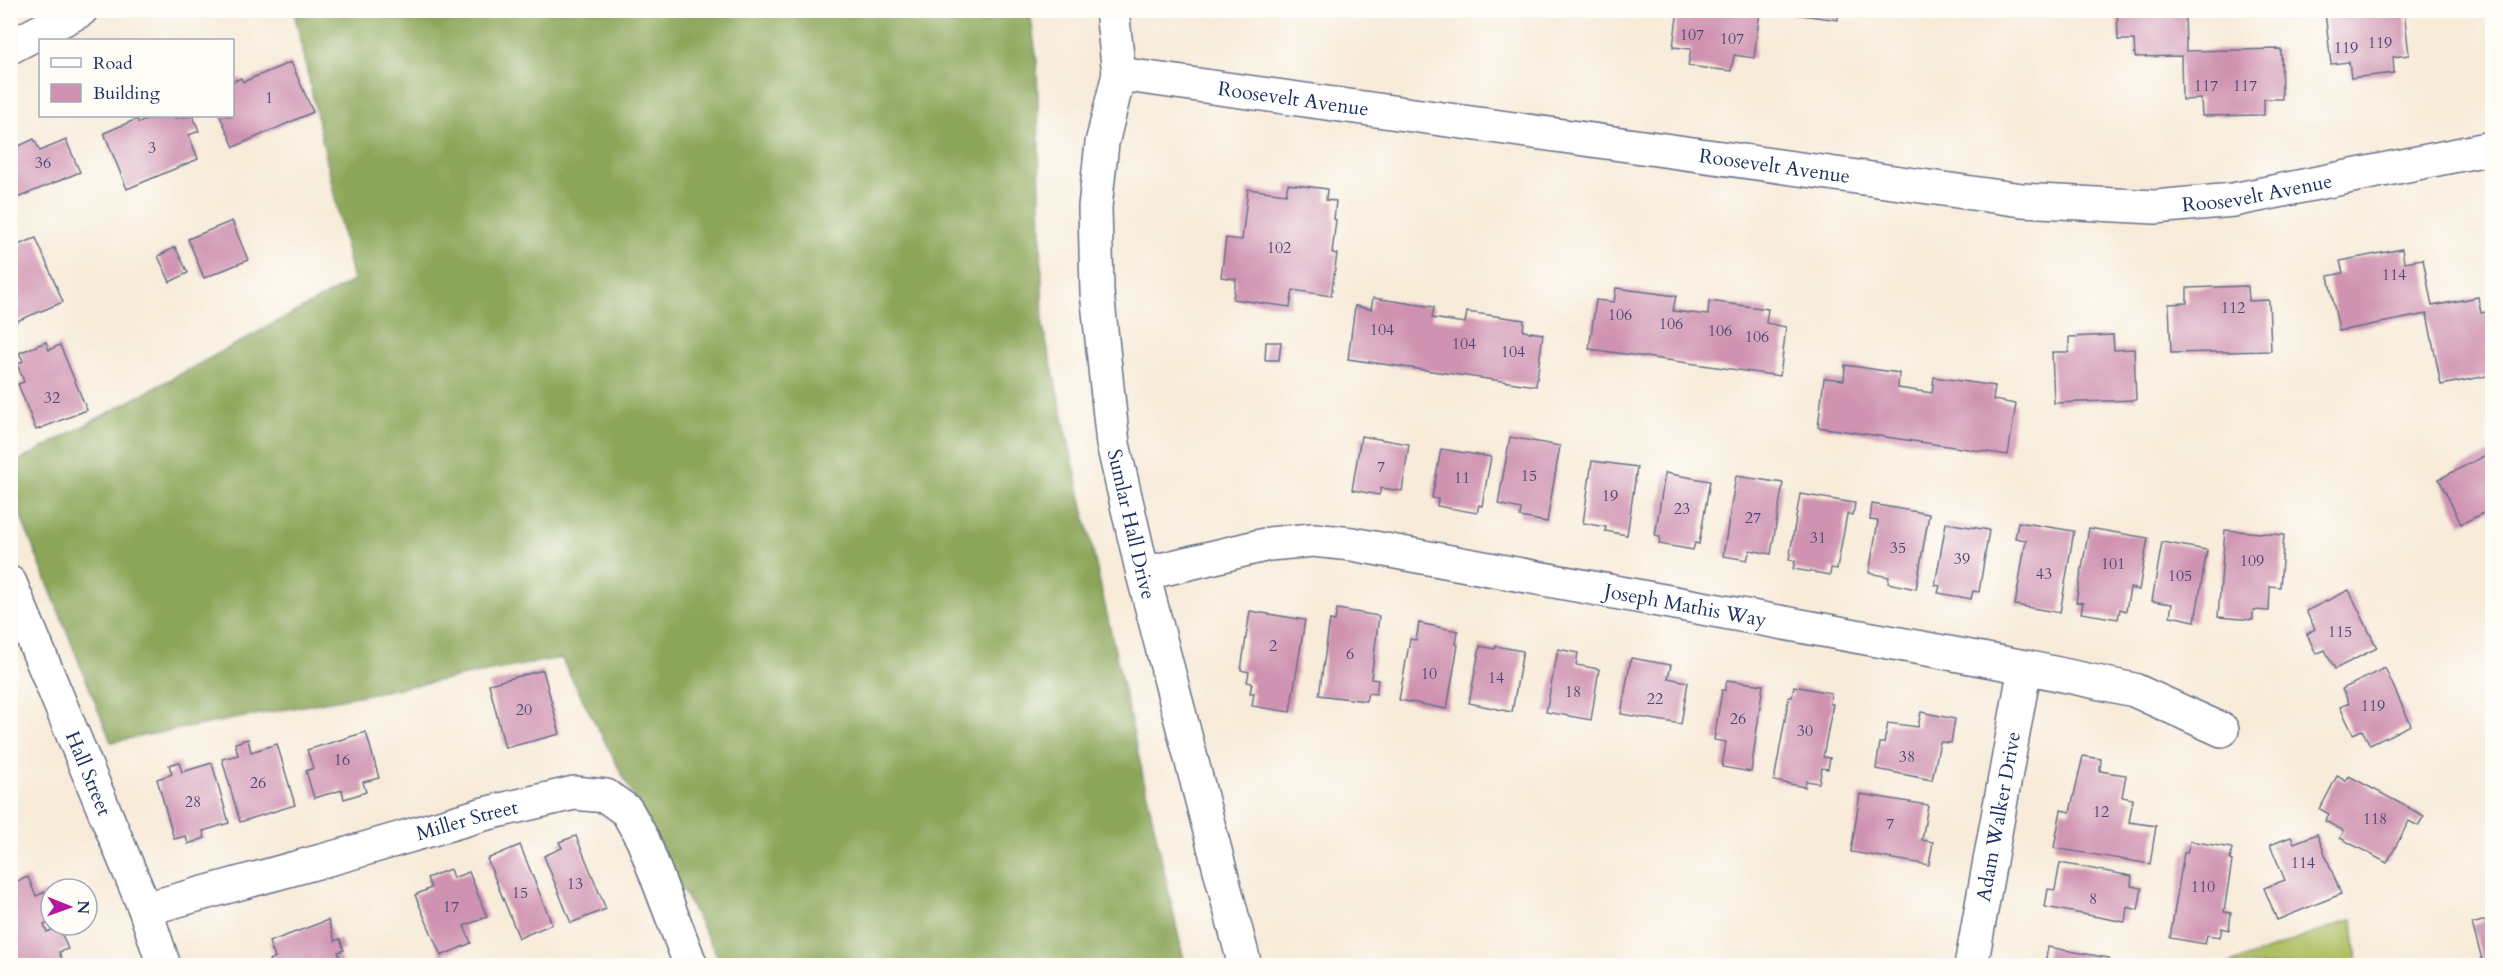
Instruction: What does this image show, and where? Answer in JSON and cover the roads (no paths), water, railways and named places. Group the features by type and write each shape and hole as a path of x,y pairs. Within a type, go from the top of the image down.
{"street":[{"path":"10,46 81,10"},
{"path":"1112,10 1119,74"},
{"name":"Roosevelt Avenue","path":"1119,74 2022,200 2087,205 2155,207 2233,200 2493,148"},
{"name":"Sumlar Hall Drive","path":"1119,74 1102,143 1095,207 1097,292 1113,444 1143,574 1245,966"},
{"name":"Joseph Mathis Way","path":"1143,574 1269,544 1313,540 1364,546 2134,690 2222,729"},
{"name":"Hall Street","path":"14,599 145,909 164,966"},
{"name":"Adam Walker Drive","path":"1971,966 2025,668"},
{"name":"Miller Street","path":"145,909 347,855 484,814 574,793 606,795 627,811 643,840 691,966"}]}
